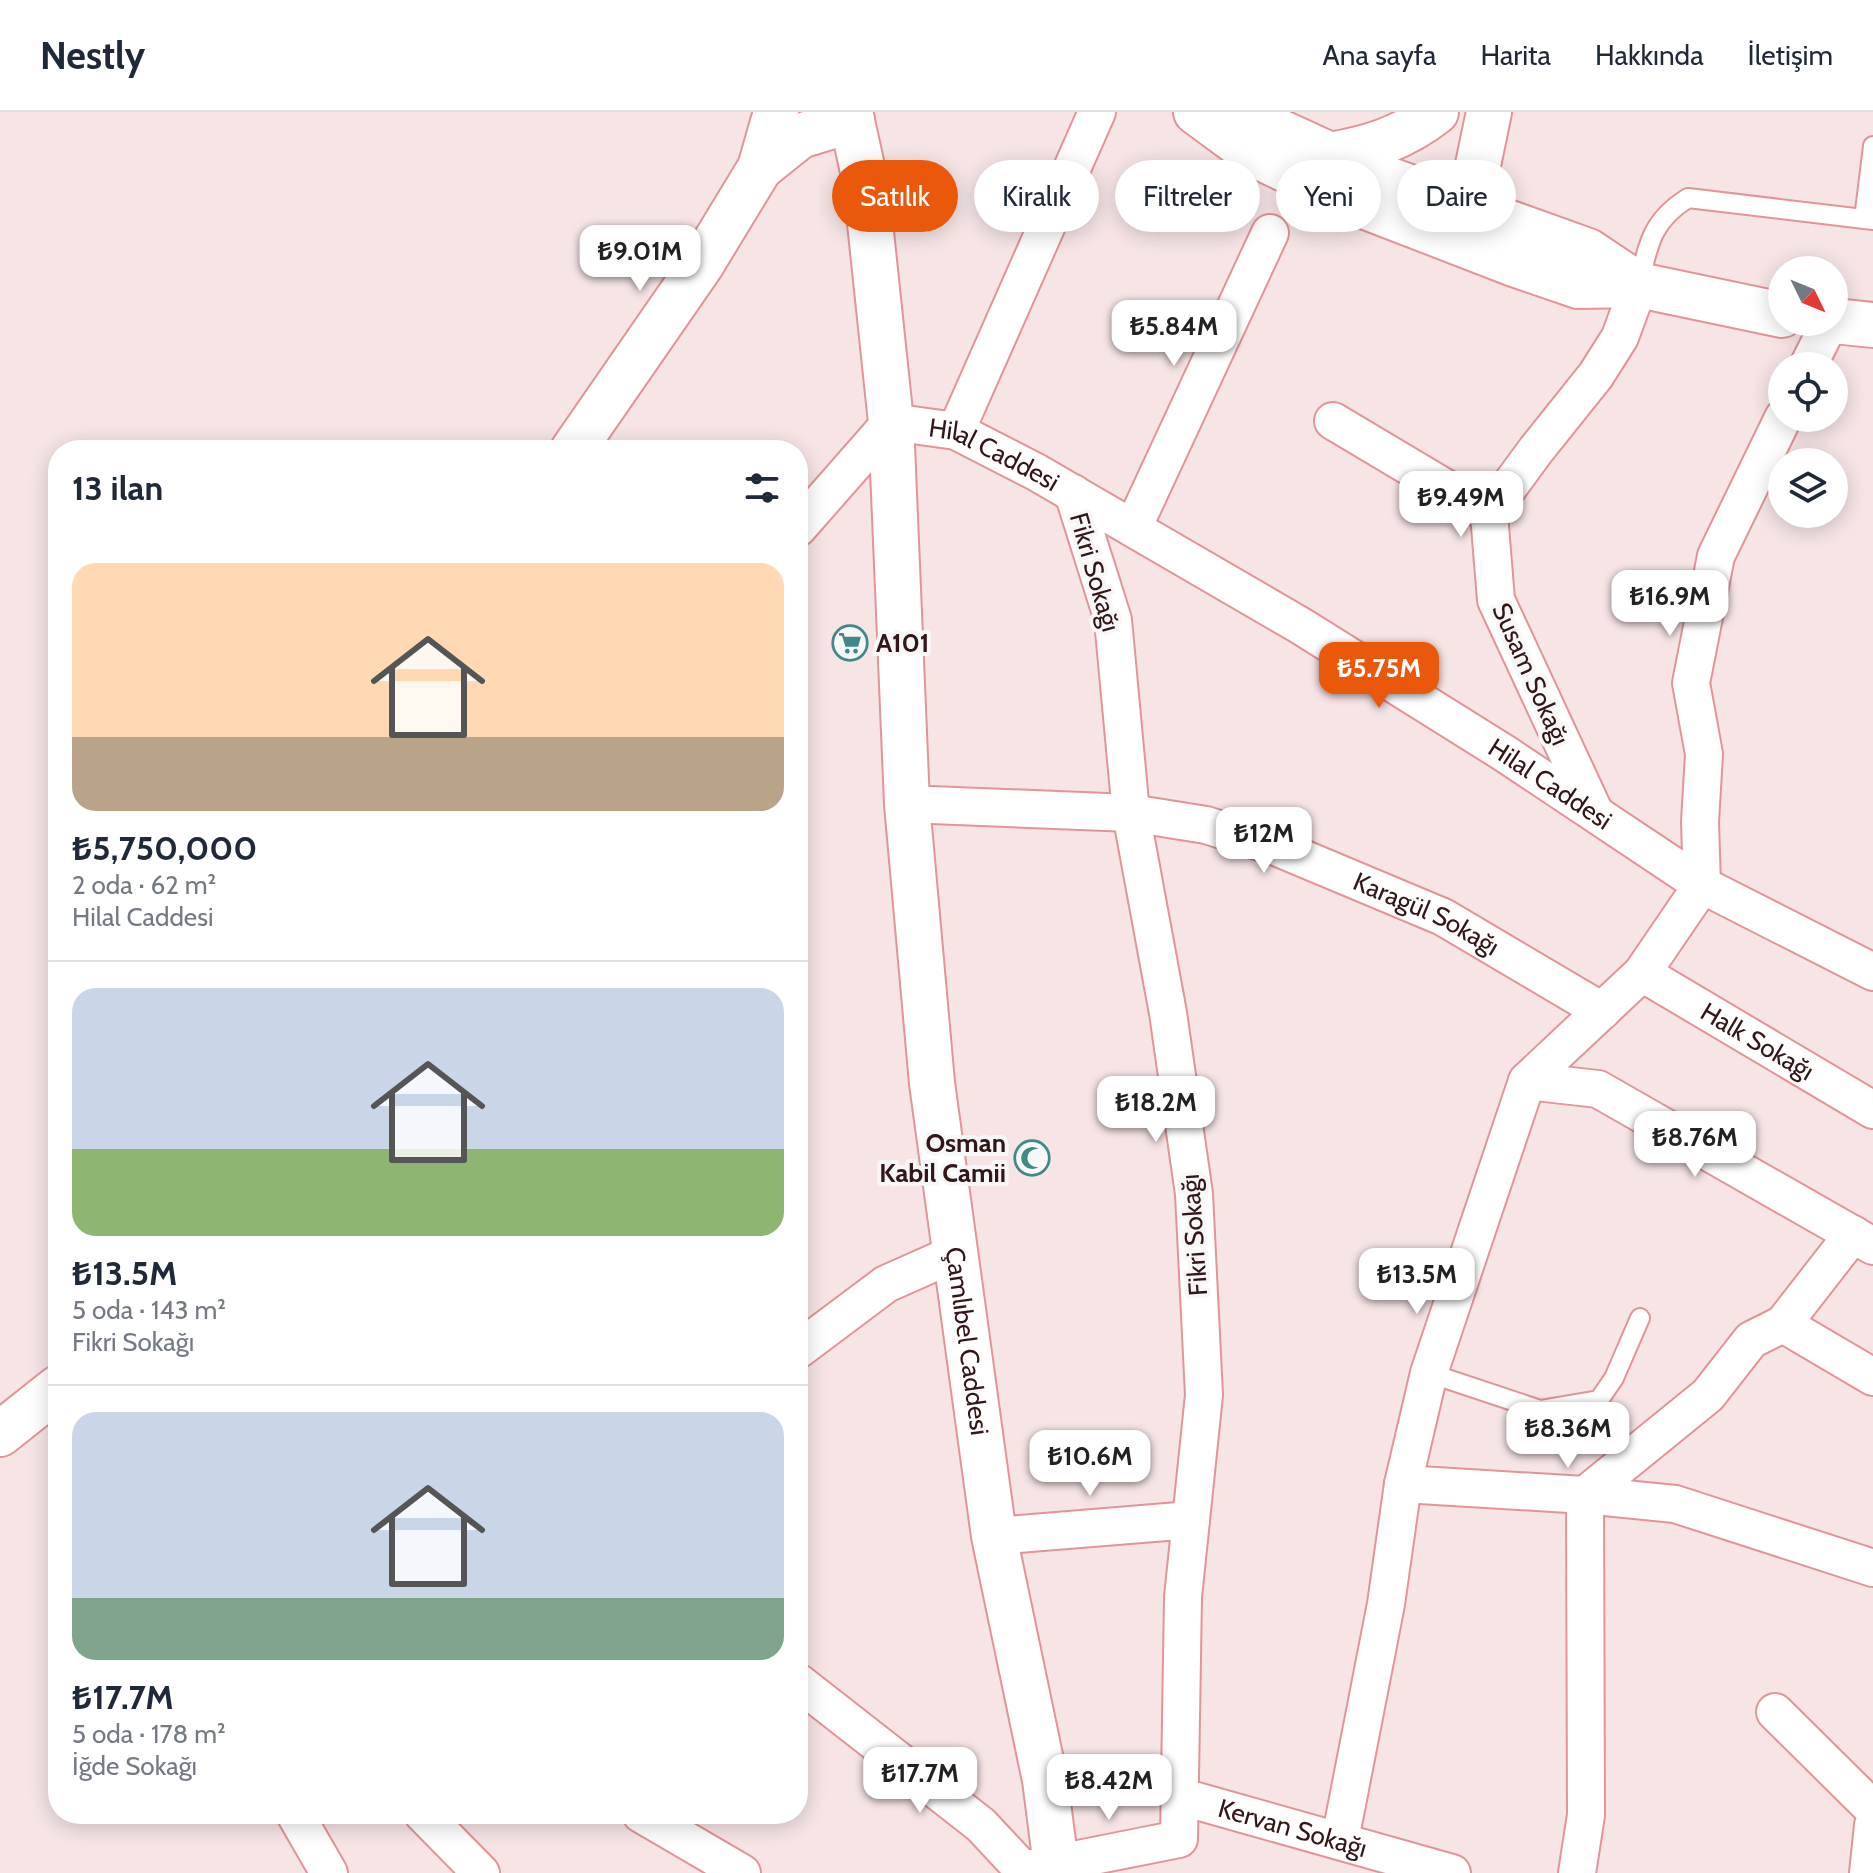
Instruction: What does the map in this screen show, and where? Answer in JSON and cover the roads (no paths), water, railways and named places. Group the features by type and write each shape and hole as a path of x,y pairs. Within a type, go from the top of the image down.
{"street":[{"path":"580,440 701,265 760,168 776,112"},
{"path":"956,431 1097,112"},
{"path":"1196,112 1253,154 1356,203 1397,211"},
{"path":"1212,112 1267,126 1330,155 1397,192"},
{"path":"1330,155 1389,141 1414,129 1436,112"},
{"path":"1457,160 1464,112"},
{"path":"1471,160 1489,112"},
{"path":"760,168 800,136 851,116"},
{"name":"Çamlıbel Caddesi","path":"851,116 866,185 891,422 907,804 932,1083 994,1536 1045,1780 1056,1868"},
{"path":"1472,232 1578,286 1639,285 1768,312"},
{"path":"1133,528 1270,233"},
{"path":"1333,421 1489,514 1596,375 1620,337 1639,285"},
{"path":"1848,323 1873,325"},
{"path":"808,517 891,422"},
{"name":"Hilal Caddesi","path":"891,422 956,431 1073,493 1301,626 1702,885 1873,972"},
{"path":"1340,1840 1386,1604 1403,1484 1429,1373 1527,1081 1642,973 1702,885 1700,822 1704,754 1691,683 1716,556 1776,432"},
{"name":"Fikri Sokağı","path":"1073,493 1113,620 1131,813 1168,1013 1194,1194 1204,1395 1183,1597 1178,1856"},
{"name":"Susam Sokağı","path":"1489,514 1496,600 1596,815"},
{"name":"Karagül Sokağı","path":"907,804 1131,813 1206,825 1304,859 1443,917 1602,1011"},
{"name":"Halk Sokağı","path":"1642,973 1873,1110"},
{"path":"1527,1081 1598,1089 1863,1240 1783,1324 1751,1340 1708,1395 1585,1495"},
{"path":"808,1339 886,1284 956,1253"},
{"path":"1783,1324 1873,1377"},
{"path":"0,1434 48,1396"},
{"path":"1403,1484 1675,1504 1873,1568"},
{"path":"1577,1873 1586,1815 1585,1495"},
{"path":"994,1536 1191,1520"},
{"path":"808,1690 981,1825 1023,1870 1178,1856"},
{"path":"1775,1712 1873,1809"},
{"name":"Kervan Sokağı","path":"1179,1796 1340,1840 1411,1867 1452,1873"},
{"path":"301,1824 329,1873"},
{"path":"433,1824 481,1873"},
{"path":"658,1824 742,1873"},
{"path":"1868,1873 1873,1825"}],"lane":[{"path":"1639,285 1650,240 1667,211 1688,198 1868,220 1873,146"},
{"path":"1429,1373 1540,1410 1599,1400 1614,1378 1640,1318"}],"place":[{"name":"A101","path":"850,643"},
{"name":"Osman Kabil Camii","path":"1032,1158"}]}
